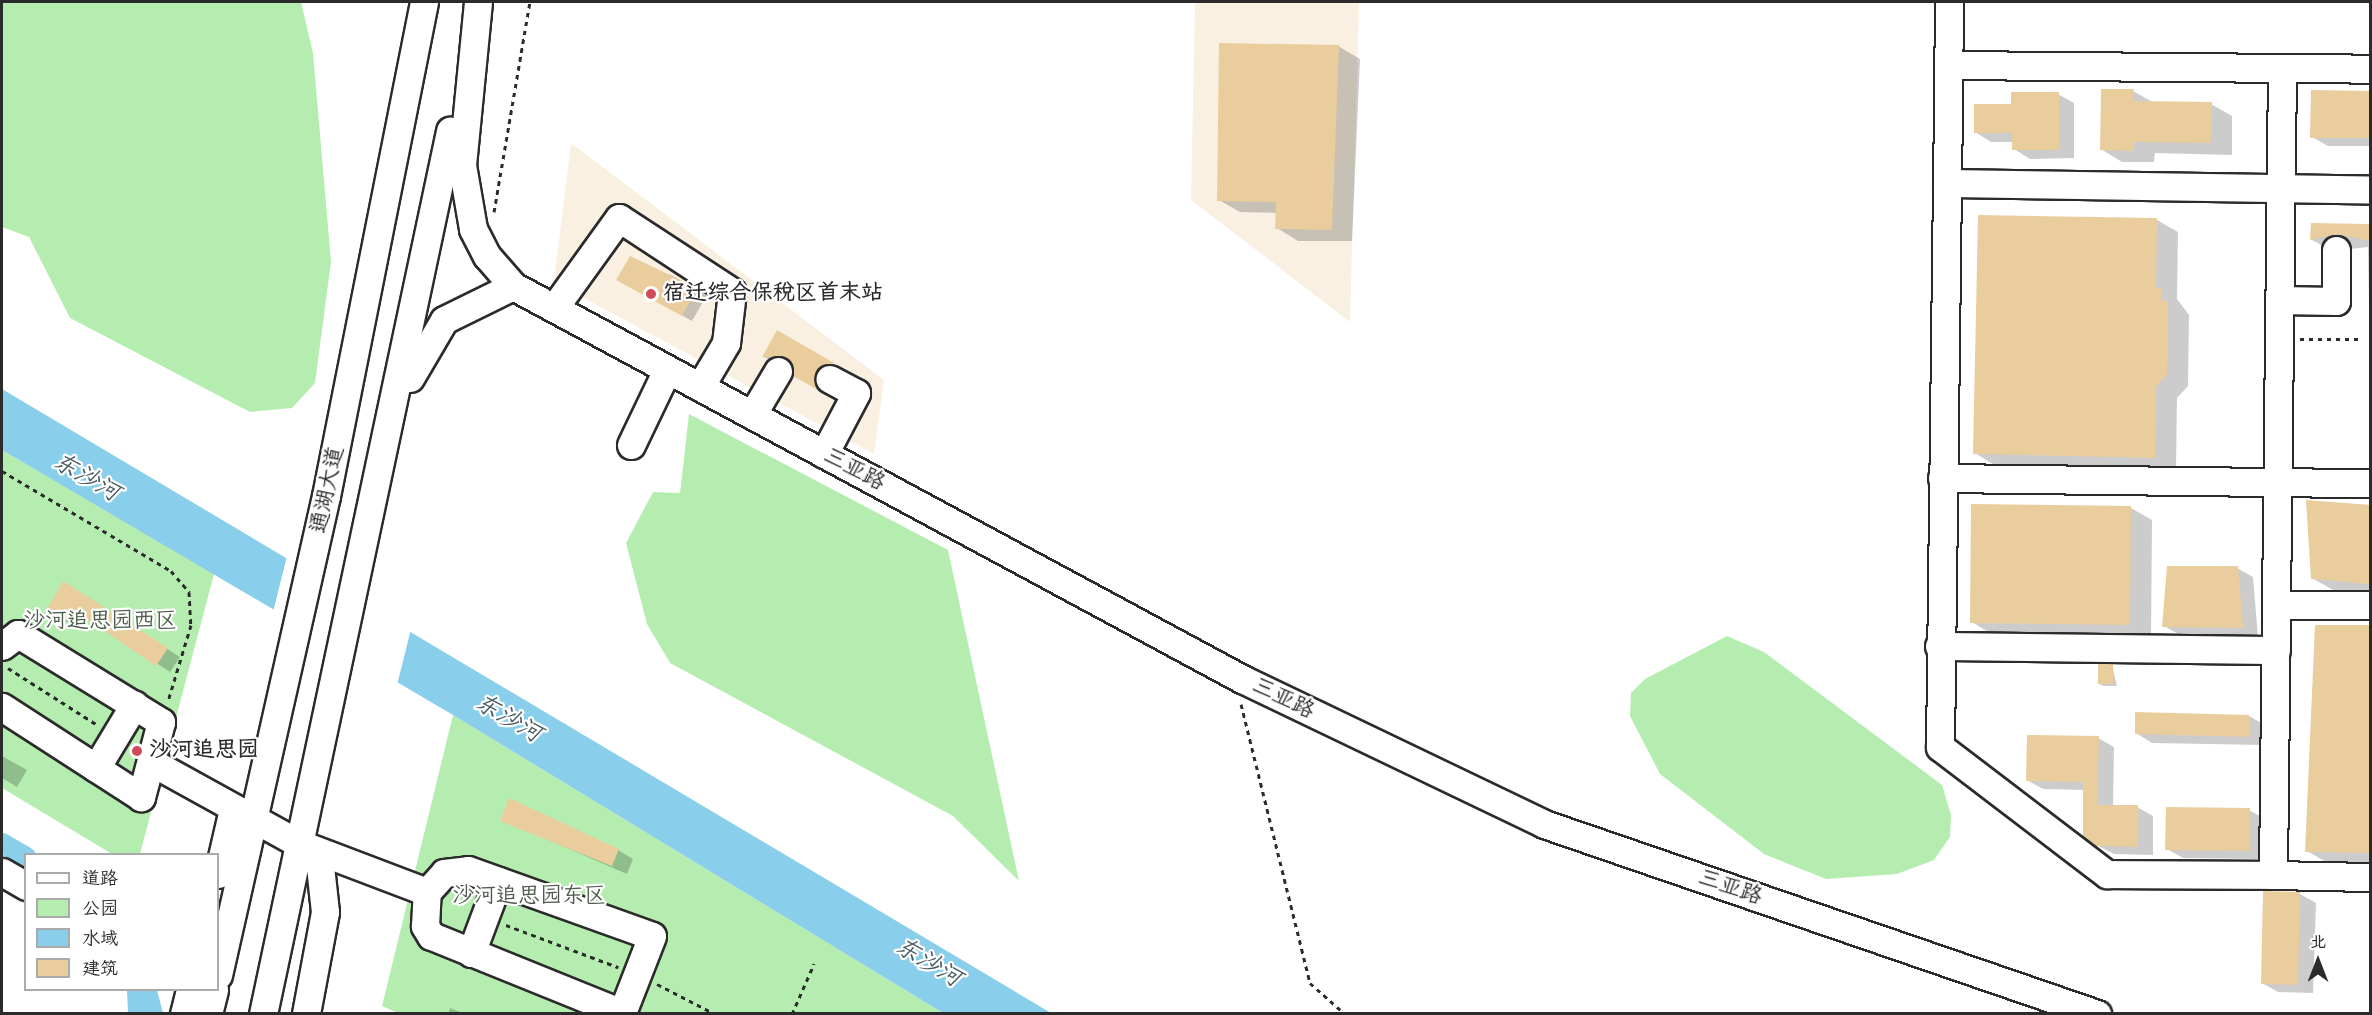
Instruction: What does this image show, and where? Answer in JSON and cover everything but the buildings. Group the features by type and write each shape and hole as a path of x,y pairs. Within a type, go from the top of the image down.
{"street":[{"name":"通湖大道","path":"219,969 243,815 285,688 326,496 424,2"},
{"name":"通湖大道","path":"298,843 385,446 477,2"},
{"path":"385,446 427,341 462,309 513,286 473,229 462,165 477,2"},
{"path":"1949,2 1939,646 1940,747 2107,874 2370,877"},
{"path":"1948,65 2370,69"},
{"path":"2273,875 2283,68"},
{"path":"1947,183 2370,190"},
{"path":"554,308 619,218 732,292 726,343 700,387"},
{"path":"2280,300 2336,301 2336,250"},
{"name":"三亚路","path":"513,286 1242,679 1544,824 2097,1014"},
{"path":"631,445 668,370"},
{"path":"752,415 778,371"},
{"path":"824,454 856,393 831,379"},
{"path":"1942,477 2370,483"},
{"path":"2277,604 2370,605"},
{"path":"2,646 18,634 161,722 153,763 141,797 2,707"},
{"path":"1939,646 2276,650"},
{"path":"96,768 134,705"},
{"path":"153,763 243,815 298,843 427,892"},
{"path":"219,872 243,815"},
{"path":"265,1003 298,843"},
{"path":"298,843 320,866 325,912 306,1014"},
{"path":"456,868 652,936 622,1013 431,936 425,926 427,892 456,868"},
{"path":"2,872 24,885"},
{"path":"471,953 498,881"},
{"path":"184,1014 190,991"},
{"path":"208,1014 214,991"}],"path":[{"path":"493,221 530,2"},
{"path":"2280,339 2359,339"},
{"path":"2,471 171,571 189,592 191,625 161,722"},
{"path":"2,664 115,736"},
{"path":"1242,679 1242,712 1310,983 1344,1014"},
{"path":"485,917 637,974 715,1014"},
{"path":"792,1014 814,964"}],"shaded area":[{"path":"1195,2 1359,2 1350,322 1191,200"},
{"path":"571,143 884,380 874,454 554,282"}],"green space":[{"path":"2,2 301,2 313,53 331,262 315,383 292,408 250,412 70,318 29,237 2,227"},
{"path":"689,414 948,550 1019,881 953,816 670,663 647,624 626,543 653,492 680,493"},
{"name":"沙河追思园西区","path":"2,450 214,574 140,853 110,853 2,788"},
{"path":"1727,636 1764,652 1942,785 1951,815 1950,837 1934,860 1897,874 1826,879 1764,854 1660,774 1630,716 1631,693 1645,679"},
{"name":"沙河追思园东区","path":"453,715 943,1013 400,1014 382,1006"}],"water":[{"name":"东沙河","path":"2,389 1051,1013 943,1013 453,715 2,450"},
{"path":"127,991 157,991 163,1013 128,1013"}],"pier":[{"path":"287,556 411,629 397,685 273,612"}],"waterway":[{"path":"2,843 24,856"}],"place":[{"name":"宿迁综合保税区首末站","path":"651,294"},
{"name":"沙河追思园","path":"137,751"}]}
